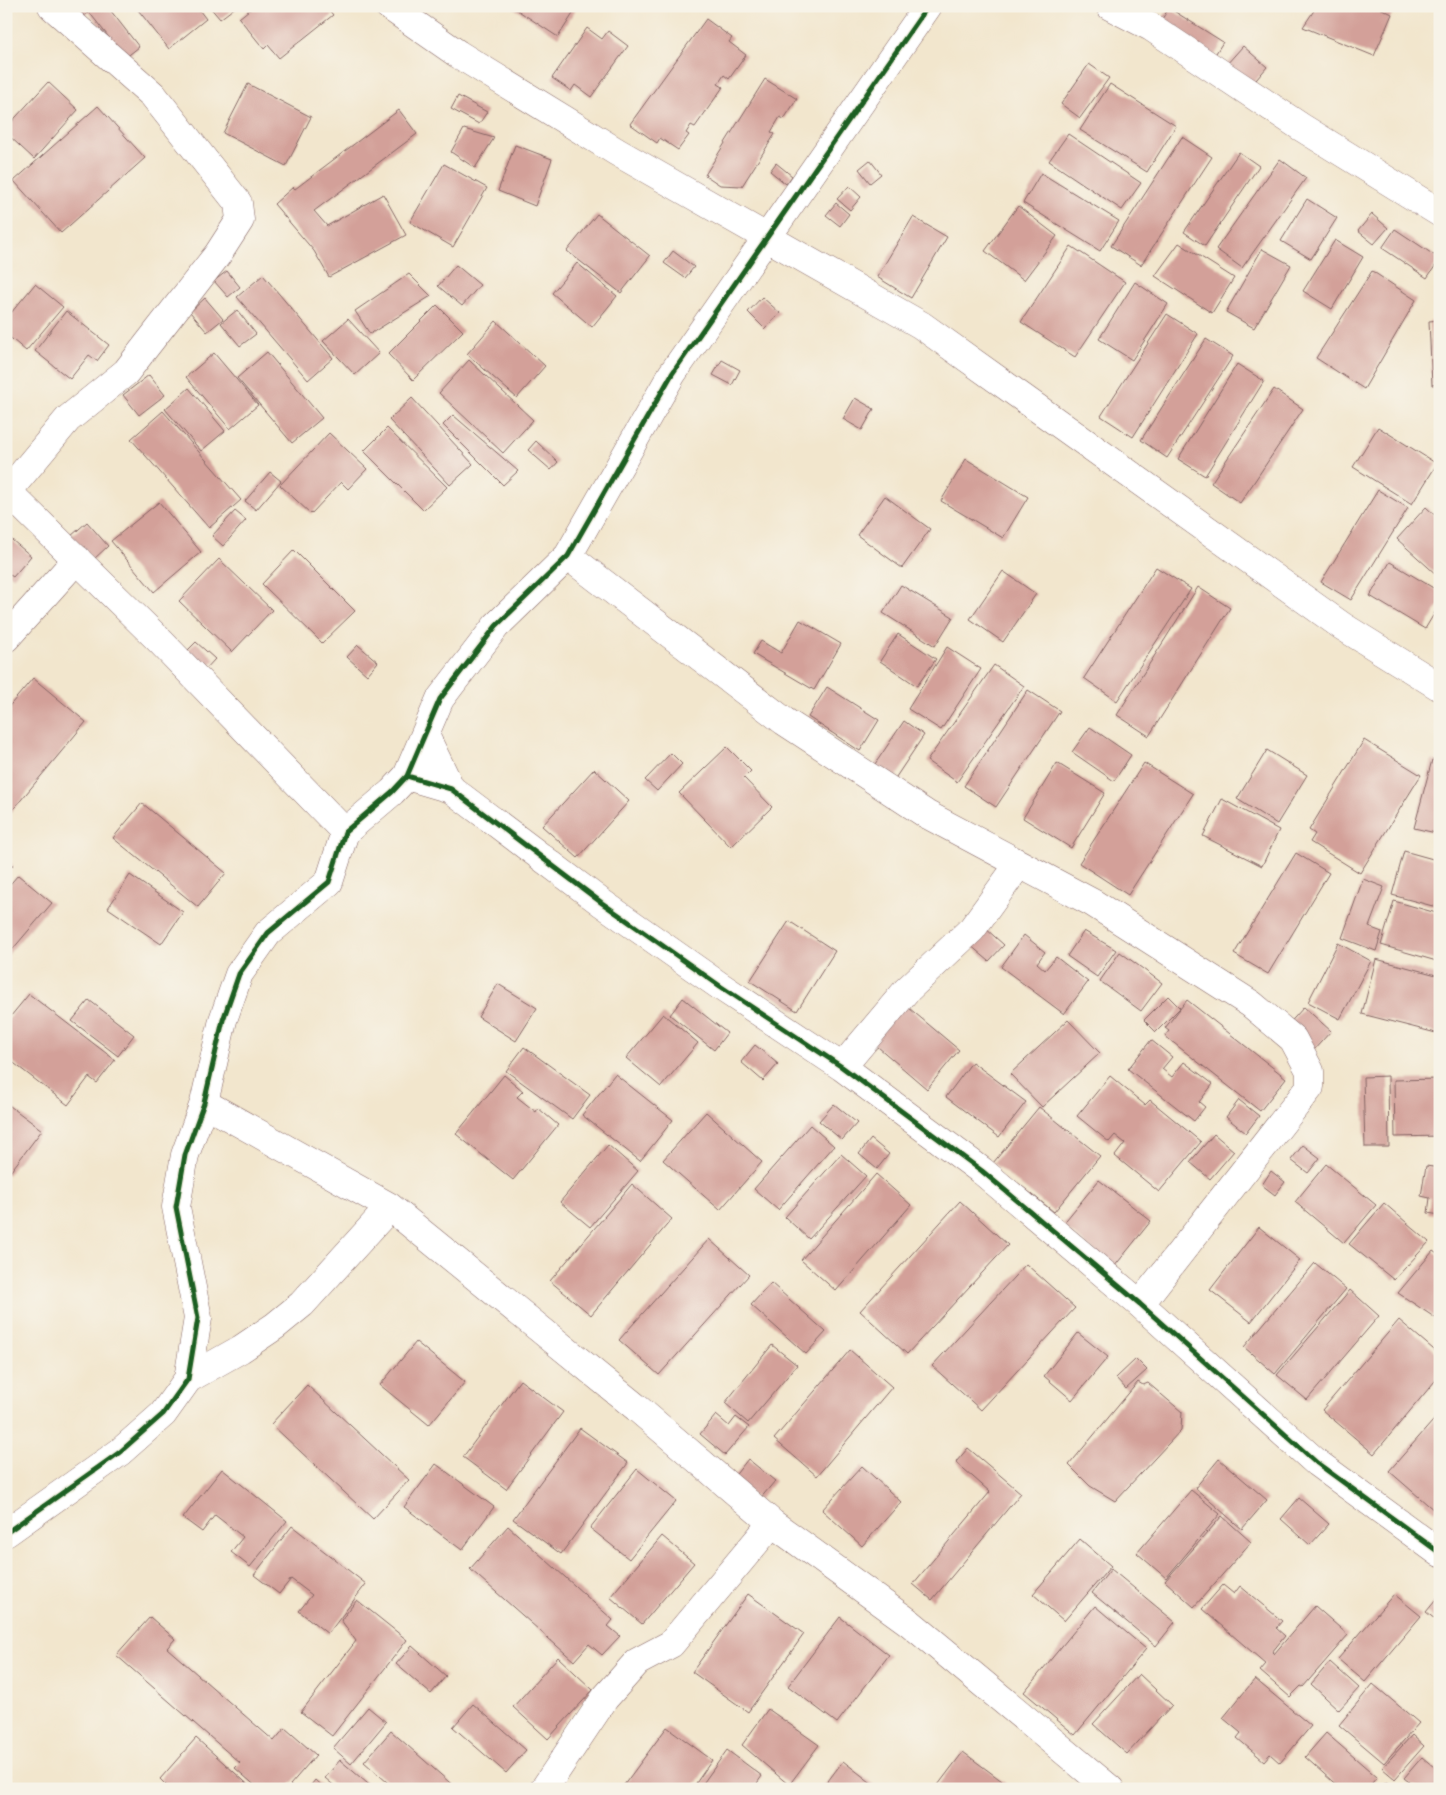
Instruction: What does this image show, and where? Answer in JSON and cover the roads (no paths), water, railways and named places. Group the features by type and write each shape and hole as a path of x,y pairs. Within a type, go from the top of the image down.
{"street":[{"path":"52,6 153,95 238,203 240,220 218,254 126,372 68,418 7,491 157,638 345,832"},
{"path":"389,6 458,54 584,131 921,325 1342,626 1440,687"},
{"path":"188,1379 198,1318 176,1207 185,1155 204,1103 223,1020 239,974 268,933 329,882 345,832 392,792 407,776 440,699 496,626 568,556 672,374 928,6"},
{"path":"1110,6 1151,27 1301,127 1440,213"},
{"path":"568,556 784,721 926,814 1093,903 1251,1004 1293,1039 1310,1071 1310,1087 1300,1103 1140,1304"},
{"path":"6,638 77,560"},
{"path":"425,735 451,788"},
{"path":"407,776 451,788 610,909 720,986 842,1067 982,1172 1140,1304 1317,1463 1440,1553"},
{"path":"842,1067 906,991 972,929 1019,864"},
{"path":"204,1103 390,1207 637,1408 772,1523 910,1623 1110,1789"},
{"path":"6,1533 120,1452 163,1414 188,1379 241,1349 275,1326 302,1304 390,1207"},
{"path":"544,1789 605,1698 637,1662 671,1644 772,1523"}]}
